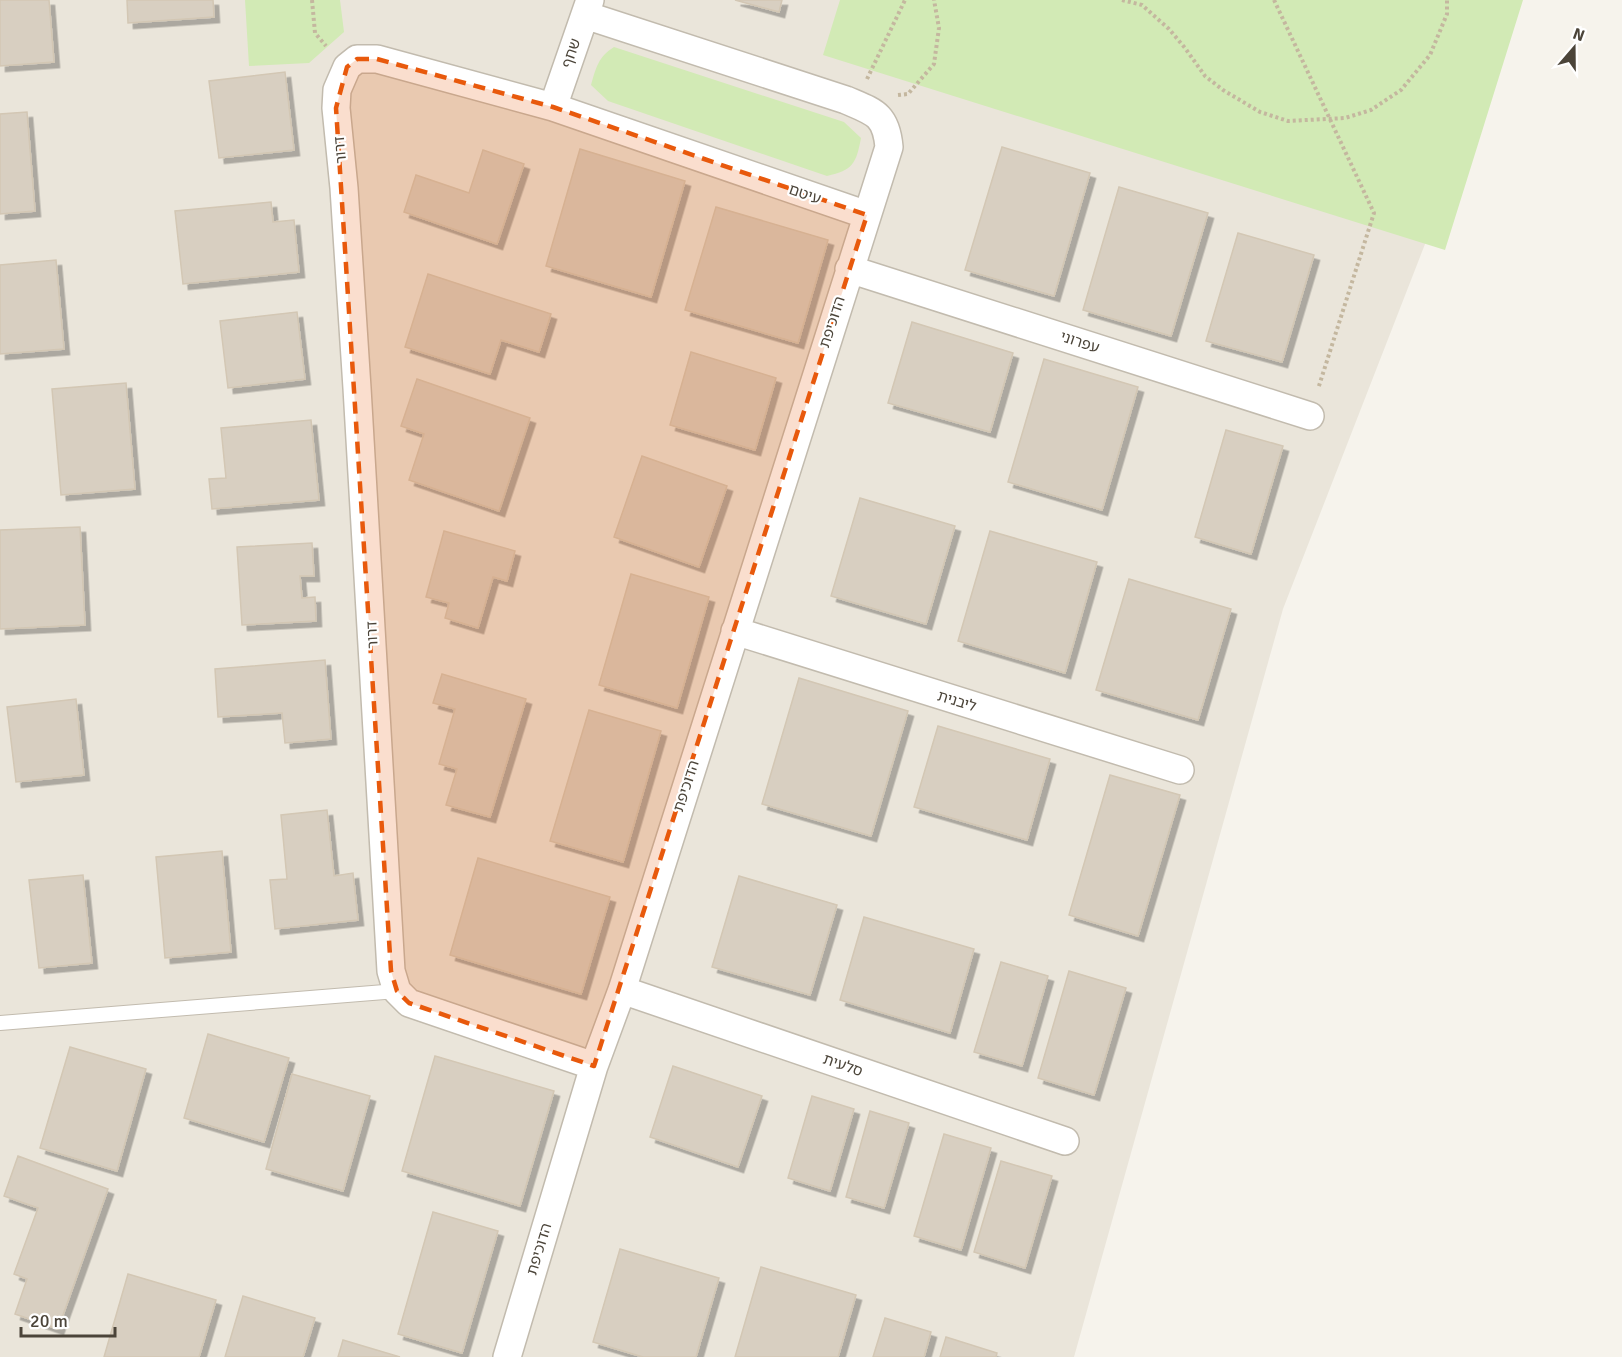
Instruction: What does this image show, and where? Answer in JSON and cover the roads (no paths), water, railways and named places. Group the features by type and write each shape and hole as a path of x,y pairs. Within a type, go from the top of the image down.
{"street":[{"path":"587,7 857,101 872,111 882,120 888,133 889,147 867,215"},
{"name":"שחף","path":"553,107 587,7"},
{"name":"עיטם","path":"347,68 357,59 377,59 553,107 867,215"},
{"name":"דרור","path":"347,68 338,90 336,108 344,188 354,341 391,971 397,991"},
{"name":"הדוכיפת","path":"509,1356 594,1066 622,990 867,215"},
{"name":"עפרוני","path":"849,269 1310,416"},
{"name":"ליבנית","path":"735,631 1180,770"},
{"name":"סלעית","path":"622,990 1065,1141"},
{"path":"397,991 409,1003 594,1066"}],"lane":[{"path":"0,1023 397,991"}]}
